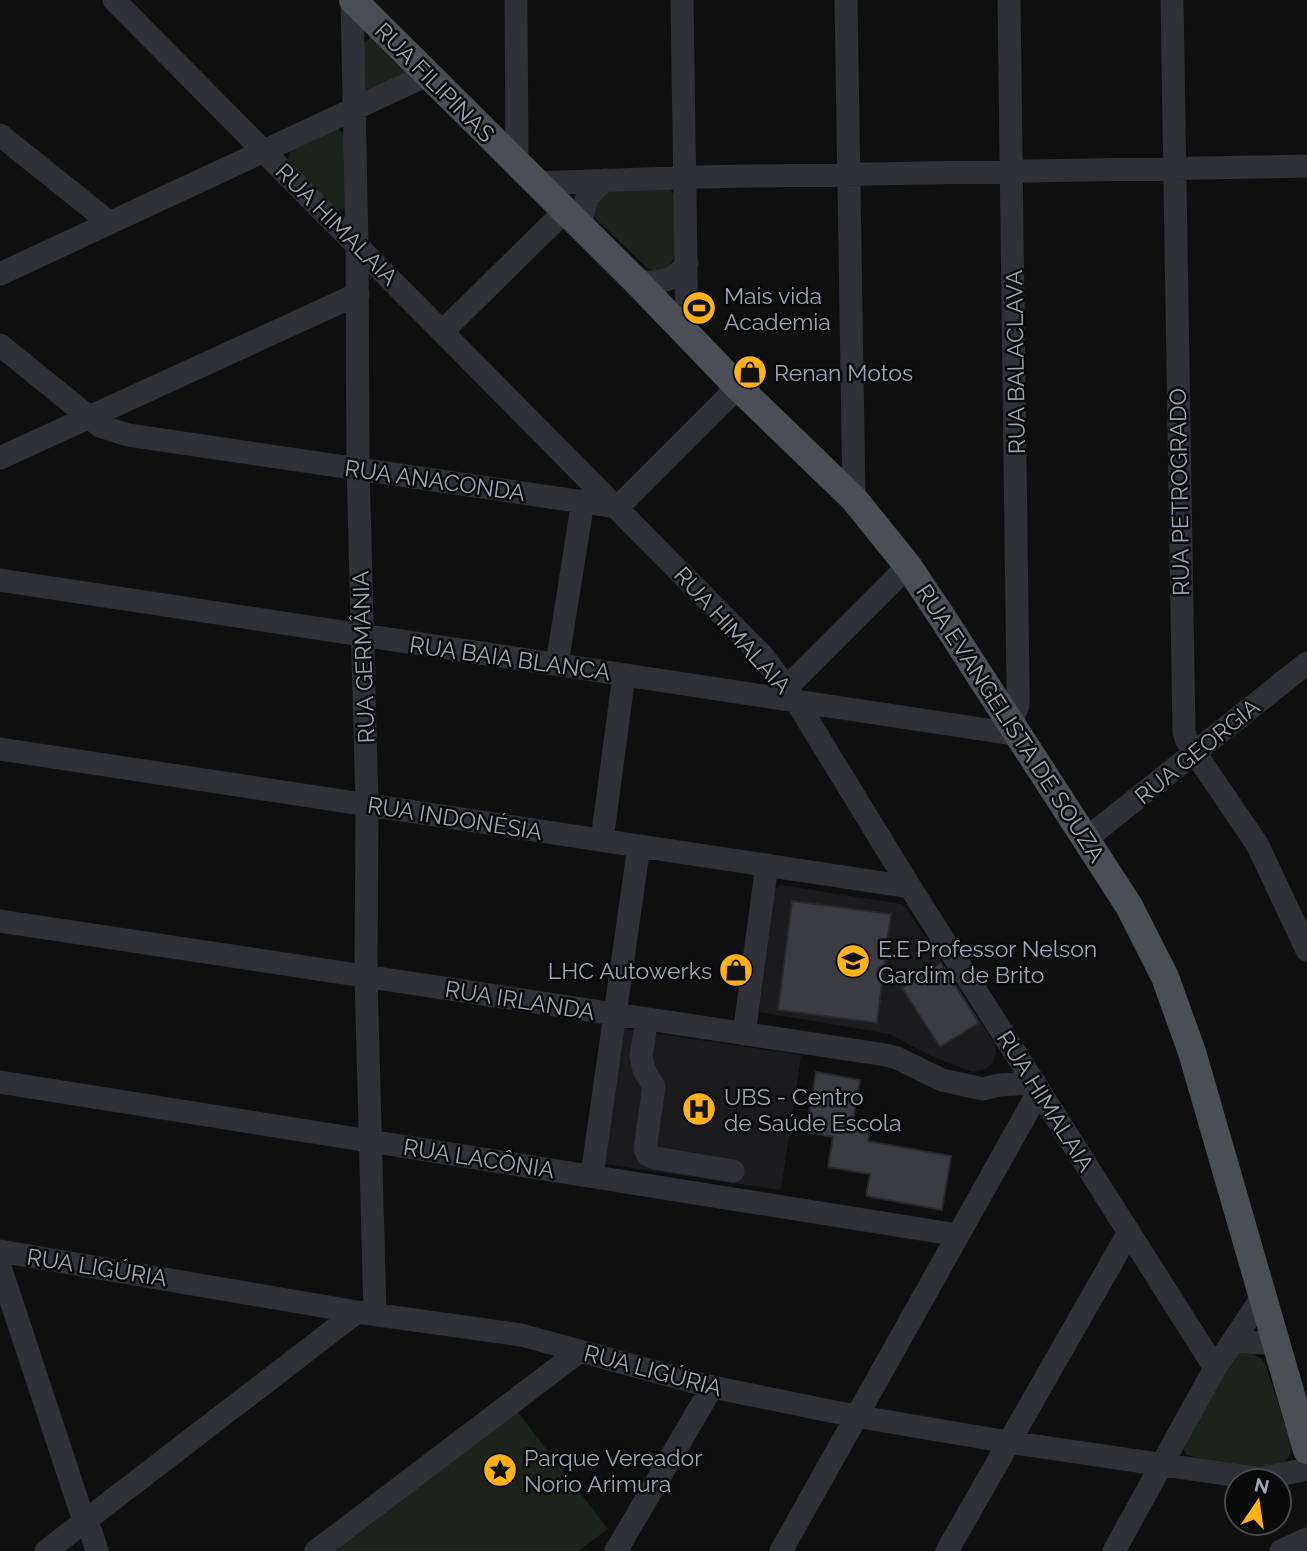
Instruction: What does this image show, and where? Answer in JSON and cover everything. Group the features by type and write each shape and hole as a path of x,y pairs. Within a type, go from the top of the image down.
{"main road":[{"name":"RUA FILIPINAS","path":"352,0 527,173"},
{"name":"RUA EVANGELISTA DE SOUZA","path":"527,173 687,332 738,387 854,499 908,566 1129,906 1160,967 1192,1052 1305,1434"}],"street":[{"name":"RUA HIMALAIA","path":"114,0 736,626 792,694 910,887 1215,1368"},
{"name":"RUA GERMÂNIA","path":"352,0 358,294 358,468 367,804 366,976 370,1141 366,1313"},
{"path":"516,0 516,121 527,173 605,180 1307,166"},
{"path":"682,0 687,332"},
{"path":"846,0 854,499"},
{"name":"RUA BALACLAVA","path":"1009,0 1018,705 1015,729"},
{"name":"RUA PETROGRADO","path":"1172,0 1183,722 1187,741 1257,844 1307,950"},
{"path":"0,274 427,75"},
{"path":"489,136 503,136 516,121"},
{"path":"0,135 110,223"},
{"path":"443,331 573,219 587,197 605,180"},
{"path":"637,282 670,279 677,276 687,262"},
{"path":"0,458 358,294"},
{"name":"RUA ANACONDA","path":"0,345 108,430 618,507"},
{"path":"618,507 738,387"},
{"path":"557,664 583,501"},
{"path":"792,694 908,566"},
{"name":"RUA BAIA BLANCA","path":"0,580 624,675 792,694 1015,729"},
{"name":"RUA GEORGIA","path":"1086,839 1307,663"},
{"path":"602,840 624,675"},
{"name":"RUA INDONÉSIA","path":"0,749 910,887"},
{"path":"592,1175 639,846"},
{"path":"744,1034 767,865"},
{"name":"RUA IRLANDA","path":"0,921 886,1055 942,1080 982,1089 999,1085 1037,1087"},
{"path":"647,1019 641,1056 644,1070 654,1087 645,1149 648,1155 733,1171"},
{"name":"RUA LACÔNIA","path":"0,1082 958,1235"},
{"path":"781,1551 958,1235 1037,1087"},
{"path":"947,1551 1129,1232"},
{"name":"RUA LIGÚRIA","path":"0,1251 366,1313 521,1335 712,1387 856,1416 1008,1442 1259,1479 1307,1469"},
{"path":"0,1267 84,1521 97,1551"},
{"path":"1114,1551 1215,1368 1263,1296"},
{"path":"46,1551 366,1313"},
{"path":"1233,1340 1277,1344"},
{"path":"316,1551 580,1351"},
{"path":"616,1551 712,1387"},
{"path":"1281,1551 1307,1539"}],"shaded area":[{"path":"371,37 405,64 406,75 363,94 362,44"},
{"path":"335,129 345,134 346,208 338,211 288,161 291,150"},
{"path":"606,189 669,189 675,195 677,253 668,268 658,271 647,268 596,219 593,213 595,198"},
{"name":"E.E Professor Nelson Gardim de Brito","path":"781,885 901,904 907,909 995,1044 993,1063 986,1069 973,1072 933,1057 889,1034 759,1012 775,889"},
{"name":"UBS - Centro de Saúde Escola","path":"618,1028 801,1055 781,1190 597,1163"},
{"path":"1250,1352 1262,1359 1266,1366 1292,1446 1286,1461 1276,1467 1235,1467 1187,1455 1183,1448 1237,1353"},
{"name":"Parque Vereador Norio Arimura","path":"517,1411 608,1529 578,1551 332,1551"}],"building":[{"path":"792,901 891,914 877,1023 778,1010"},
{"path":"941,963 979,1023 940,1047 902,988"},
{"path":"816,1072 860,1080 852,1125 870,1128 868,1141 951,1156 942,1210 866,1196 870,1174 828,1167 833,1137 806,1132"}],"place":[{"name":"Mais vida Academia","path":"699,308"},
{"name":"Renan Motos","path":"750,372"},
{"name":"E.E Professor Nelson Gardim de Brito","path":"853,961"},
{"name":"LHC Autowerks","path":"736,970"},
{"name":"UBS - Centro de Saúde Escola","path":"699,1109"},
{"name":"Parque Vereador Norio Arimura","path":"500,1470"}]}
